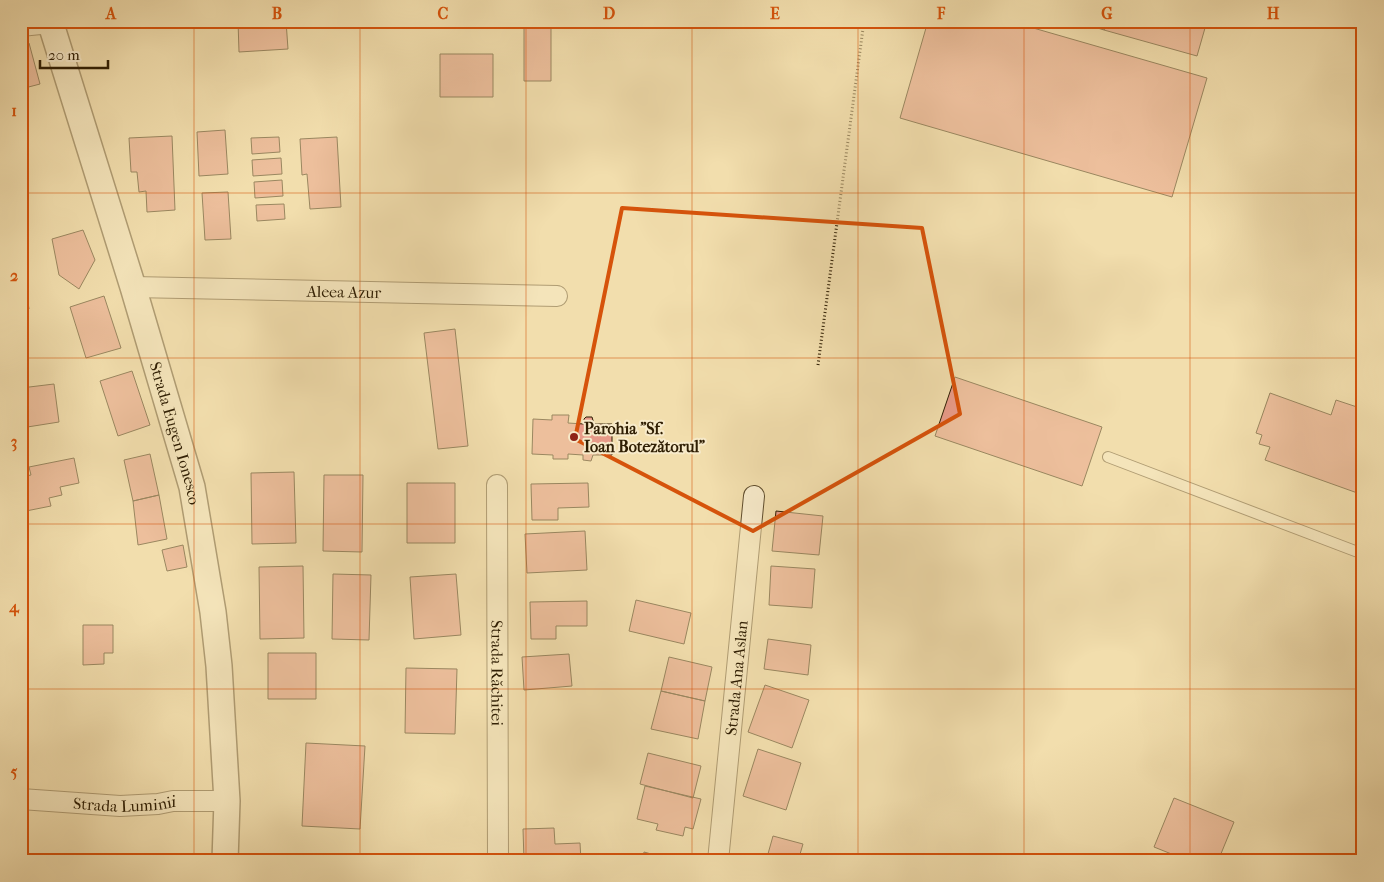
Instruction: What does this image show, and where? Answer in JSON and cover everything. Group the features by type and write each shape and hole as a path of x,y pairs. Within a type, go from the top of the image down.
{"street":[{"path":"21,26 50,22"},
{"name":"Strada Eugen Ionesco","path":"50,22 133,287 192,487 214,621 223,714 227,801 225,861"},
{"name":"Aleea Azur","path":"133,287 557,296"},
{"name":"Strada Răchitei","path":"497,485 498,861"},
{"name":"Strada Ana Aslan","path":"718,861 754,496"},
{"name":"Strada Luminii","path":"21,799 120,806 158,804 173,801 227,801"}],"lane":[{"path":"1108,457 1363,554"}],"path":[{"path":"818,365 864,21"}],"highlighted area":[{"path":"622,208 922,228 960,414 753,531 575,439"}],"building":[{"path":"238,21 286,21 288,49 239,52"},
{"path":"524,21 551,21 551,81 524,81"},
{"path":"928,21 1009,21 1207,78 1172,197 900,118"},
{"path":"1075,21 1107,21 1104,30"},
{"path":"1107,21 1207,21 1197,56 1104,30"},
{"path":"29,43 40,84 21,89 21,45"},
{"path":"440,54 493,54 493,97 440,97"},
{"path":"225,130 228,174 199,176 197,132"},
{"path":"172,136 175,210 147,212 146,191 139,192 137,172 131,172 129,138"},
{"path":"279,137 280,152 252,154 251,138"},
{"path":"337,137 341,207 310,209 307,174 302,175 300,139"},
{"path":"281,158 282,174 253,176 252,160"},
{"path":"282,180 283,196 255,198 254,182"},
{"path":"228,192 231,239 205,240 202,193"},
{"path":"284,204 285,219 257,221 256,205"},
{"path":"83,230 95,260 79,289 59,275 52,239"},
{"path":"21,259 29,309 21,311"},
{"path":"104,296 121,348 86,358 70,307"},
{"path":"455,329 468,446 438,449 424,333"},
{"path":"132,371 150,425 118,436 100,381"},
{"path":"955,377 1102,427 1082,486 935,436"},
{"path":"54,384 59,422 21,428 21,388"},
{"path":"1270,393 1331,415 1336,400 1363,409 1363,495 1265,460 1270,447 1259,444 1262,435 1256,433"},
{"path":"552,415 569,415 568,423 584,424 586,417 592,417 594,424 612,424 612,455 593,455 591,461 583,460 583,455 568,454 568,459 553,459 553,455 532,454 533,419 552,420"},
{"path":"150,454 159,495 133,501 124,460"},
{"path":"74,458 79,483 60,487 62,495 49,498 51,506 21,512 21,477 31,475 29,467"},
{"path":"294,472 296,543 252,544 251,473"},
{"path":"324,475 363,475 362,552 323,551"},
{"path":"407,483 455,483 455,543 407,543"},
{"path":"588,483 589,507 558,508 558,520 532,520 531,484"},
{"path":"159,495 167,539 138,545 133,501"},
{"path":"776,511 823,516 819,555 772,551"},
{"path":"585,531 587,570 527,573 525,534"},
{"path":"183,545 187,567 167,571 162,550"},
{"path":"303,566 304,638 260,639 259,567"},
{"path":"771,566 815,569 812,608 769,605"},
{"path":"333,574 371,575 369,640 332,639"},
{"path":"456,574 461,635 414,639 410,577"},
{"path":"636,600 691,613 684,644 629,631"},
{"path":"587,601 587,626 556,626 556,639 531,639 530,602"},
{"path":"83,625 113,625 113,653 104,653 104,664 83,665"},
{"path":"768,639 811,645 808,675 764,669"},
{"path":"268,653 316,653 316,699 268,699"},
{"path":"569,654 572,686 524,690 522,657"},
{"path":"669,657 712,667 705,701 661,691"},
{"path":"406,668 457,669 455,734 405,733"},
{"path":"765,685 809,700 792,748 748,732"},
{"path":"661,691 705,701 698,739 651,729"},
{"path":"306,743 365,746 360,829 302,826"},
{"path":"758,749 801,763 786,810 743,796"},
{"path":"648,753 701,766 693,798 640,784"},
{"path":"645,786 701,799 693,829 685,827 683,836 656,830 658,824 637,819"},
{"path":"1174,798 1234,822 1218,861 1189,861 1154,847"},
{"path":"554,828 555,844 580,843 581,861 524,861 523,829"},
{"path":"773,836 803,844 798,861 766,861"},
{"path":"644,852 677,861 642,861"},
{"path":"280,856 363,857 363,861 279,861"},
{"path":"463,857 463,861 402,861 402,859"}],"place":[{"name":"Parohia \"Sf. Ioan Botezătorul\"","path":"574,437"}]}
